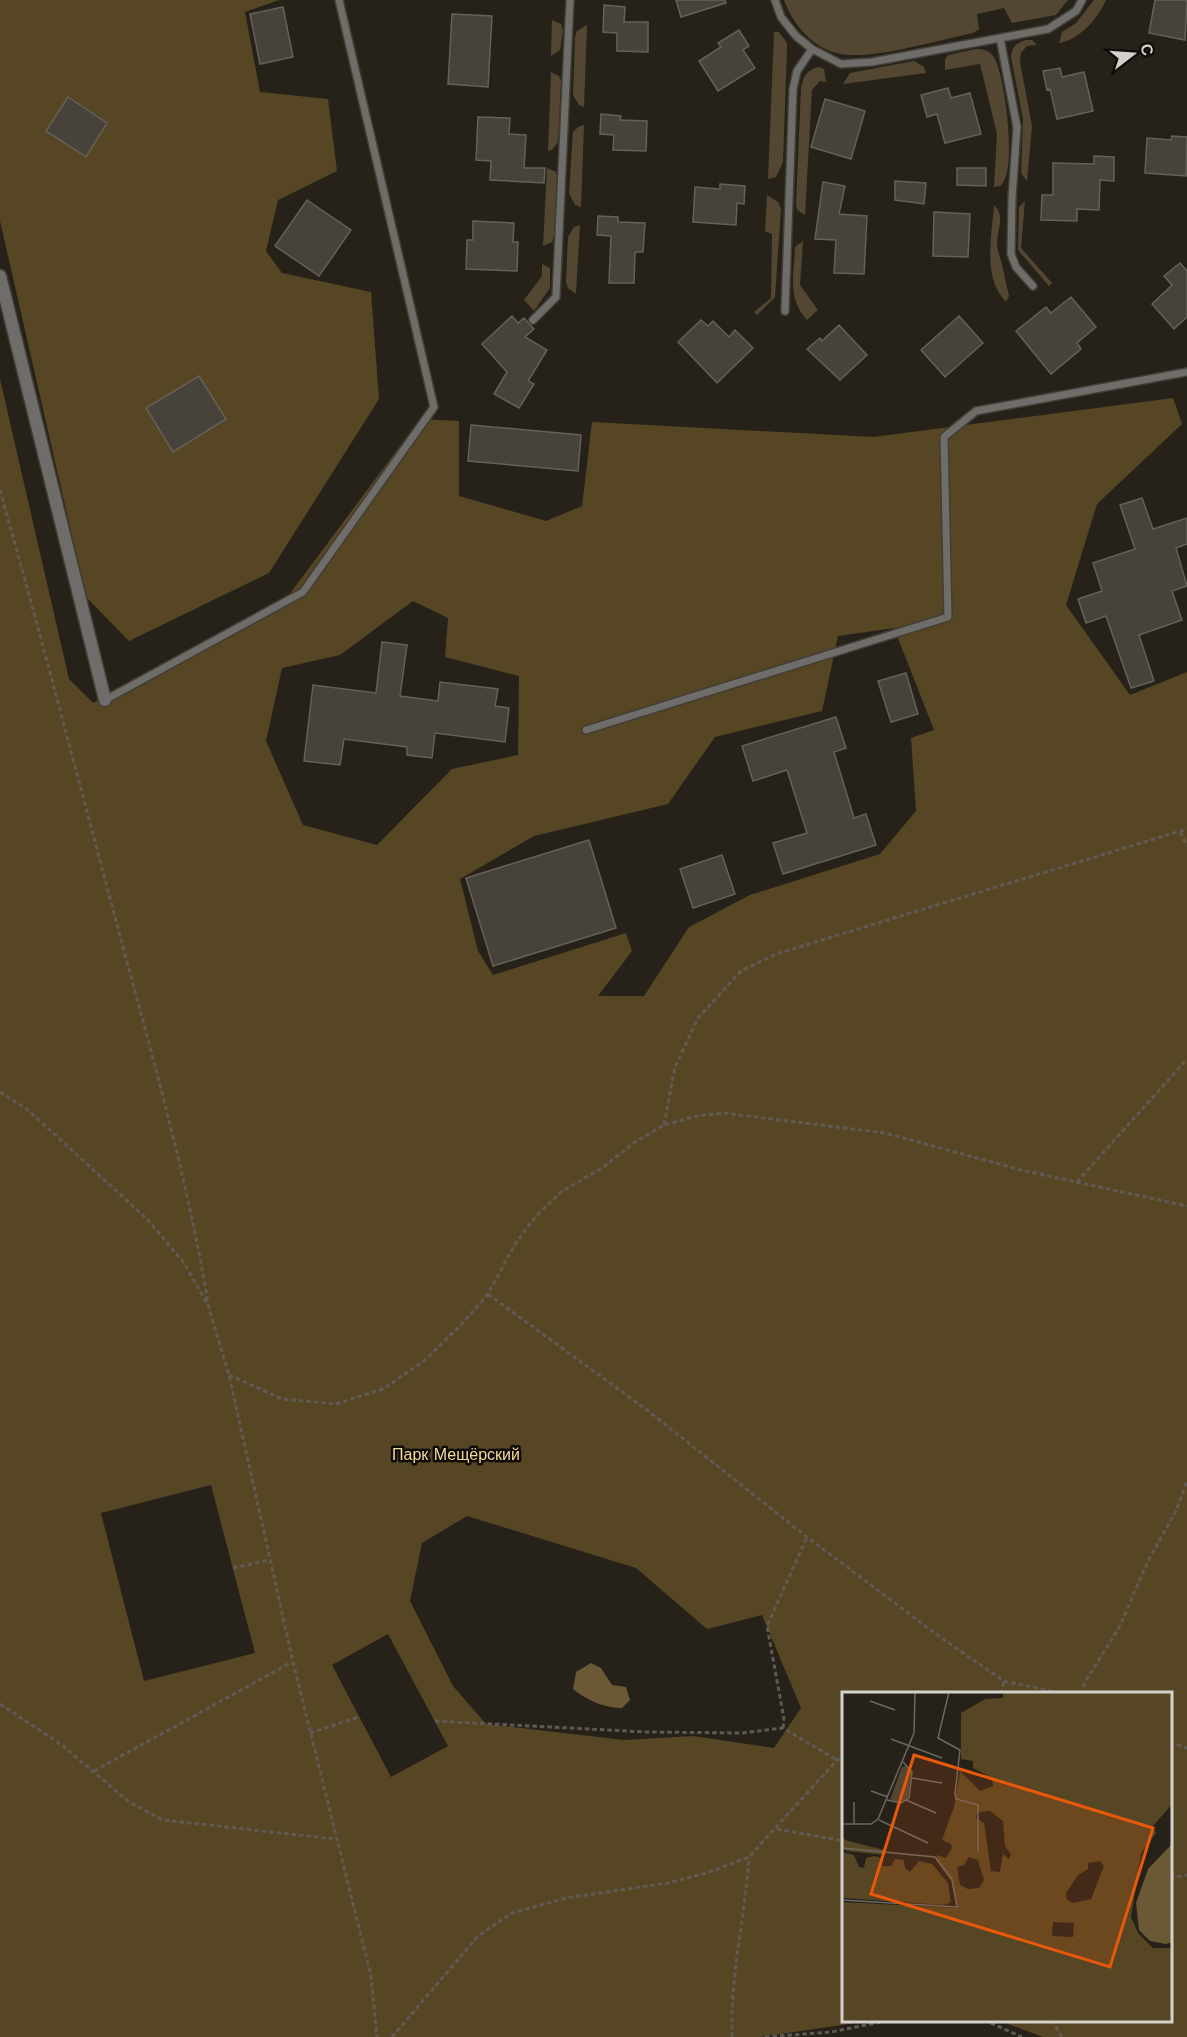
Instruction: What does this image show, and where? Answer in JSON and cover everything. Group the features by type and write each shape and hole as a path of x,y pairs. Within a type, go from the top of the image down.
{"street":[{"path":"0,276 105,700"}],"lane":[{"path":"105,700 303,592 434,407 339,0"},
{"path":"532,320 556,297 570,0"},
{"path":"775,0 781,17 812,49 841,64 872,62 1048,29 1076,11 1083,0"},
{"path":"1000,38 1017,127 1011,254 1016,267 1033,286"},
{"path":"784,311 793,89 797,70 812,49"},
{"path":"586,730 948,617 944,437 976,411 1187,372"}],"path":[{"path":"0,490 58,696 196,1231 208,1305 229,1375 293,1662 335,1839 371,1976 377,2037"},
{"path":"664,1125 675,1067 698,1017 741,971 776,954 1187,830"},
{"path":"1180,832 1187,846"},
{"path":"1077,1182 1187,1059"},
{"path":"0,1092 28,1110 148,1220 184,1263 208,1305"},
{"path":"229,1375 282,1399 336,1404 383,1389 424,1361 488,1294 515,1244 536,1216 561,1192 664,1125 697,1116 724,1113 885,1133 1077,1182 1187,1206"},
{"path":"488,1294 647,1410 807,1537 940,1637 1004,1681 1056,1692"},
{"path":"1082,1692 1084,1682 1119,1628 1148,1561 1176,1511 1187,1481"},
{"path":"783,1728 784,1719 766,1626 807,1537"},
{"path":"233,1568 269,1560"},
{"path":"94,1771 293,1662"},
{"path":"1001,1692 1004,1681"},
{"path":"0,1704 94,1771 129,1802 163,1820 335,1839"},
{"path":"310,1733 359,1717"},
{"path":"435,1721 646,1732 742,1733 783,1728 837,1760"},
{"path":"1172,1743 1187,1748"},
{"path":"392,2037 478,1936 512,1913 566,1898 668,1883 707,1873 749,1857 837,1760 842,1758"},
{"path":"777,1828 842,1841"},
{"path":"732,2037 730,1999 745,1910 749,1857"},
{"path":"1172,1878 1187,1875"},
{"path":"765,2037 831,2032 881,2022"},
{"path":"988,2022 1022,2037"},
{"path":"1053,2022 1062,2037"},
{"path":"828,2037 831,2032"}],"shaded area":[{"path":"784,0 1068,0 1056,15 1012,23 1004,8 977,14 979,29 973,33 888,52 855,55 831,51 813,41 799,27"},
{"path":"1094,0 1106,0 1093,21 1074,38 1059,43 1062,32 1076,23"},
{"path":"552,20 561,24 563,31 560,50 551,56"},
{"path":"587,25 584,107 579,105 573,95 575,37 577,31"},
{"path":"774,32 779,32 787,43 783,162 776,177 768,179"},
{"path":"1026,40 1032,40 1037,45 1027,46 1021,53 1020,62 1032,126 1027,181 1021,173 1023,119 1011,57 1015,46"},
{"path":"976,49 987,51 995,59 1006,104 1008,164 1005,178 1000,186 994,187 997,134 980,64 945,70 945,59 948,55"},
{"path":"914,61 924,67 926,73 843,84 850,73"},
{"path":"819,67 824,69 826,82 820,81 812,90 805,215 797,210 796,204 801,89 806,75"},
{"path":"551,72 559,76 561,81 558,142 552,150 548,151"},
{"path":"584,125 581,207 575,205 569,193 573,132"},
{"path":"547,168 556,172 557,178 554,236 552,242 543,246"},
{"path":"767,195 778,202 781,209 775,297 757,315 754,312 771,298 772,234 765,231"},
{"path":"1025,201 1021,248 1052,283 1049,286 1018,250 1019,207"},
{"path":"994,205 1000,215 997,245 1009,296 1006,302 994,281 991,269"},
{"path":"580,225 576,294 568,288 566,282 568,237 574,227"},
{"path":"803,241 800,285 818,310 807,320 797,304 793,286 795,247"},
{"path":"542,264 550,268 550,288 534,311 524,300 542,276"},
{"path":"591,1663 601,1668 612,1685 626,1687 630,1700 622,1708 596,1703 573,1689 576,1672"}],"green space":[{"path":"0,0 279,0 245,12 260,92 328,99 337,171 278,200 266,251 282,273 371,292 379,399 269,573 129,641 86,597 0,221"},
{"name":"Парк Мещёрский","path":"0,379 69,679 93,703 289,595 420,419 459,421 459,496 546,521 582,506 592,422 873,437 1173,398 1182,424 1097,504 1066,605 1130,695 1187,672 1187,2037 1043,2037 1003,2022 1172,2022 1172,1692 842,1692 842,2022 862,2022 760,2037 0,2037","holes":["413,601 448,618 445,657 519,676 518,755 452,769 377,845 303,825 266,741 282,668 340,655","894,628 934,730 911,738 916,811 880,854 750,895 689,927 644,996 598,996 632,951 626,933 493,975 478,951 460,879 534,836 668,804 715,737 822,711 838,636","211,1485 255,1653 144,1681 101,1513","467,1516 636,1568 707,1629 762,1615 801,1708 774,1748 693,1736 624,1740 486,1724 453,1686 410,1601 422,1543","388,1634 448,1746 391,1777 332,1665"]}],"building":[{"path":"676,0 725,0 726,3 681,17"},
{"path":"1155,0 1187,0 1185,40 1149,33"},
{"path":"604,5 625,7 624,22 648,22 648,52 617,51 617,33 603,32"},
{"path":"283,7 293,57 260,64 250,14"},
{"path":"452,14 492,16 488,87 448,84"},
{"path":"739,30 749,46 743,50 755,68 718,91 699,61 721,47 718,43"},
{"path":"1060,68 1062,77 1084,72 1093,111 1057,119 1043,71"},
{"path":"948,88 951,98 970,93 981,134 945,143 937,114 927,117 921,95"},
{"path":"68,97 107,123 86,157 46,131"},
{"path":"825,99 865,111 851,159 811,147"},
{"path":"601,114 621,116 620,120 647,121 646,151 613,150 614,135 600,134"},
{"path":"478,117 510,118 509,134 526,135 524,168 545,168 544,183 490,180 491,161 476,160"},
{"path":"1172,136 1187,137 1186,176 1145,173 1147,138 1171,140"},
{"path":"1094,156 1114,157 1114,181 1100,180 1099,210 1077,209 1077,221 1041,220 1042,195 1053,195 1053,163 1094,164"},
{"path":"957,168 986,168 986,186 957,185"},
{"path":"895,181 926,183 924,204 895,200"},
{"path":"823,182 845,186 839,214 867,216 864,274 834,273 836,240 815,239"},
{"path":"720,184 745,186 744,204 737,203 736,225 693,222 695,187 720,189"},
{"path":"307,200 351,230 319,276 275,246"},
{"path":"934,212 970,214 968,257 933,256"},
{"path":"598,216 618,217 618,222 645,223 643,252 635,252 634,283 609,283 611,236 597,235"},
{"path":"473,221 514,223 513,242 518,242 517,271 466,269 467,240 473,240"},
{"path":"1180,263 1187,271 1187,317 1174,329 1152,304 1172,285 1164,276"},
{"path":"1071,297 1096,327 1077,343 1081,349 1051,374 1016,331 1046,307 1051,313"},
{"path":"512,316 518,323 524,318 534,329 525,337 547,350 528,381 534,384 519,408 494,394 507,372 482,344"},
{"path":"959,316 983,343 945,377 921,350"},
{"path":"701,320 708,326 713,321 729,337 735,330 753,348 717,383 678,342"},
{"path":"839,325 867,355 840,380 807,349 820,338 822,341"},
{"path":"199,376 226,419 173,452 146,408"},
{"path":"471,425 581,435 578,471 468,461"},
{"path":"1142,498 1153,529 1187,518 1187,544 1176,548 1187,586 1172,591 1182,620 1139,635 1154,681 1131,688 1106,616 1086,623 1078,599 1102,591 1093,563 1135,549 1120,505"},
{"path":"382,642 407,645 400,696 438,701 440,682 498,689 495,706 509,708 505,742 435,733 432,758 407,755 407,747 344,739 340,765 304,761 313,685 376,693"},
{"path":"906,673 918,714 891,722 878,681"},
{"path":"836,717 846,748 834,752 854,818 866,814 876,845 783,874 773,843 807,833 787,770 753,781 742,746"},
{"path":"589,840 616,928 493,966 466,878"},
{"path":"722,855 735,894 693,908 680,869"}]}
